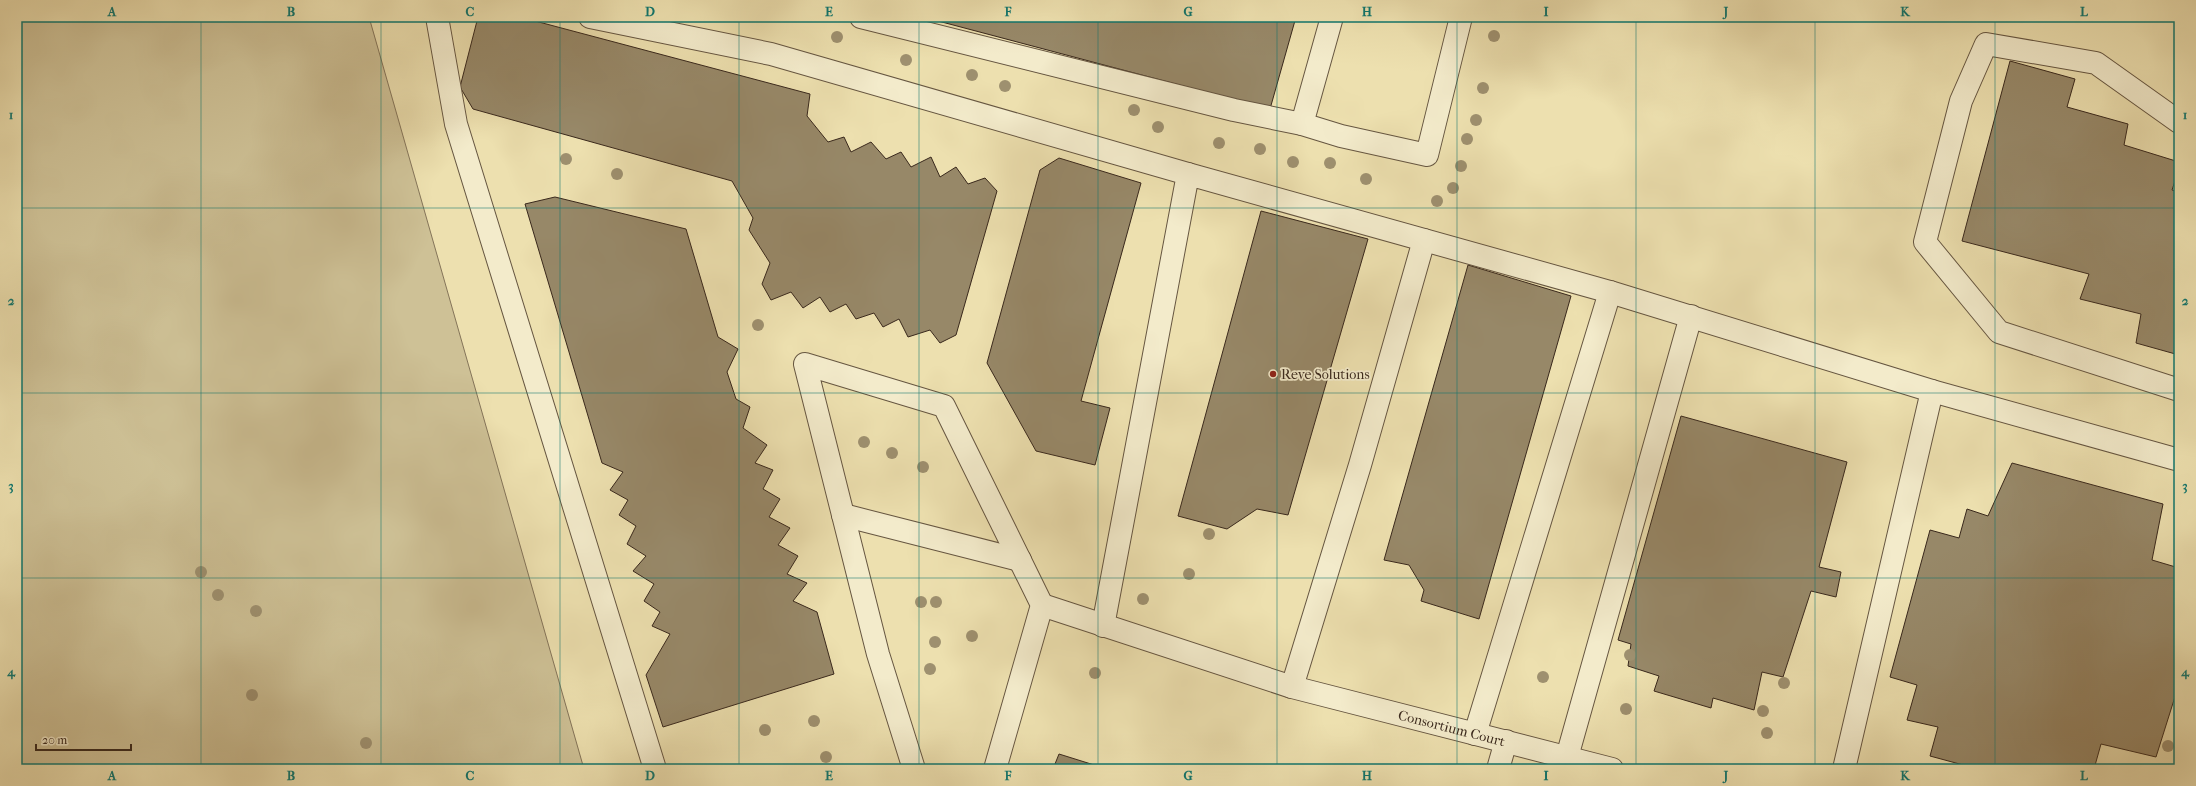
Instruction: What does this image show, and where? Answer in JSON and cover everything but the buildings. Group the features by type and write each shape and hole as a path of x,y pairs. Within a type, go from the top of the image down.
{"street":[{"path":"437,17 456,124 655,769"},
{"path":"590,17 771,54 1188,174 1610,292 1932,391 2179,460"},
{"path":"861,17 1234,110 1302,124 1341,136 1427,155 1461,17"},
{"path":"1302,124 1332,17"},
{"path":"2179,122 2096,63 1986,44 1961,101 1925,242 1999,332 2179,390"},
{"path":"1103,626 1188,174"},
{"path":"1292,687 1360,465 1424,240"},
{"path":"1475,734 1610,292"},
{"path":"1567,758 1691,316"},
{"path":"914,769 878,654 805,364 944,406 1042,605 995,769"},
{"path":"1844,769 1932,391"},
{"path":"843,515 1020,560"},
{"name":"Consortium Court","path":"1042,605 1292,687 1506,741 1601,768"},
{"path":"1498,769 1506,741"}],"shaded area":[{"path":"17,17 369,17 584,769 17,769"}],"place":[{"name":"Reve Solutions","path":"1273,374"}]}
